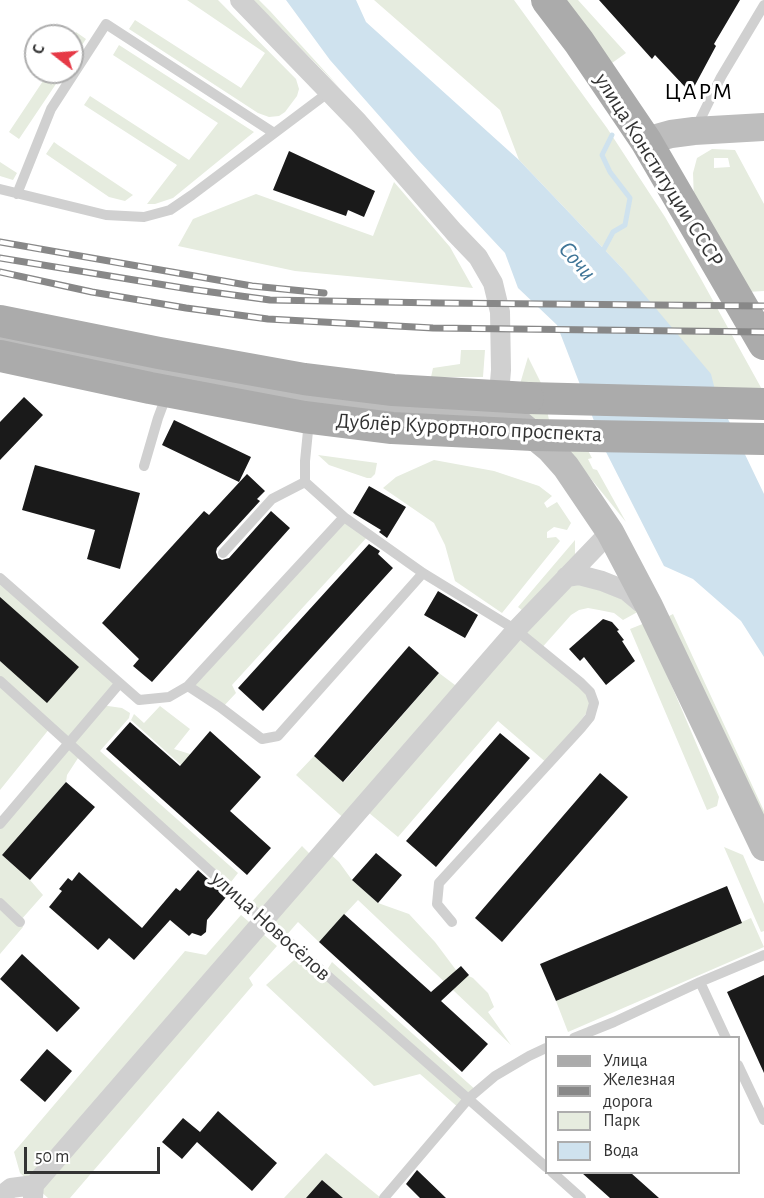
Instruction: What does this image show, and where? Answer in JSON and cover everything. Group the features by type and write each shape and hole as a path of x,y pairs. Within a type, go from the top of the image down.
{"main road":[{"name":"улица Конституции СССР","path":"547,0 579,42 646,141 764,344"},
{"name":"Дублёр Курортного проспекта","path":"0,321 304,379 393,390 528,398 764,404"},
{"name":"Дублёр Курортного проспекта","path":"0,356 150,388 304,417 392,428 533,435 764,439"}],"street":[{"path":"240,0 329,92 478,256 493,283 500,312 501,370 497,414"},
{"path":"646,141 694,131 764,127"},
{"path":"0,338 175,374 311,398 390,408 497,414 517,422 550,449 582,488 610,532 650,606 764,847"},
{"path":"0,1198 12,1188 34,1192 264,920 516,630 610,532"},
{"path":"566,577 579,575 602,581 627,591 640,602 650,606"}],"lane":[{"path":"694,131 721,77 764,6"},
{"path":"17,194 51,109 106,24 274,133"},
{"path":"0,189 106,215 144,217 170,210 329,92"},
{"path":"144,466 158,418 175,374"},
{"path":"311,398 305,482 344,518 423,573 516,630 581,683 590,692 594,703 590,717 581,728 439,883 437,904 452,922"},
{"path":"223,554 272,499 305,482"},
{"path":"0,578 139,700 169,698 188,686 344,518"},
{"path":"188,686 220,707 254,735 262,739 278,736 423,573"},
{"name":"улица Новосёлов","path":"0,681 264,920 545,1166"},
{"path":"0,824 119,684"},
{"path":"0,903 20,922"},
{"path":"579,1036 614,1023 700,982 764,955"},
{"path":"700,982 725,1036"},
{"path":"384,1198 469,1098 495,1076 545,1048"},
{"path":"740,1069 764,1120"},
{"path":"553,1174 581,1198"}],"green space":[{"path":"187,0 218,0 296,79 299,89 297,96 285,112 279,116 269,117 258,113 129,29 135,20 241,88 265,53"},
{"path":"253,0 259,0 270,11 340,88"},
{"path":"374,0 514,0 607,128 665,217 764,393 716,394 621,267 519,160 500,110"},
{"path":"556,0 578,0 626,53 605,68"},
{"path":"119,45 254,132 173,198 155,204 147,204 177,165 84,105 90,96 189,160 218,123 113,55"},
{"path":"41,84 56,84 19,139 9,132"},
{"path":"54,142 133,195 125,201 109,197 46,154"},
{"path":"712,149 735,150 764,204 764,291 747,292 694,200 693,173 697,158","holes":["714,158 728,158 730,167 714,168"]},
{"path":"0,162 17,173 13,180 0,176"},
{"path":"394,182 450,247 473,288 295,271 178,246 193,219 256,194 373,236"},
{"path":"461,350 485,350 483,377 431,377 433,368 460,364"},
{"path":"528,357 542,385 549,420 585,445 592,458 588,459 593,469 597,470 626,522 561,442 521,410 517,394"},
{"path":"318,455 377,463 375,474 367,478 329,465"},
{"path":"434,460 494,471 539,486 552,496 544,503 547,508 557,502 571,523 567,530 554,527 547,532 547,538 556,537 560,541 502,613 455,581 445,545 434,523 383,488 396,477"},
{"path":"344,517 369,535 232,685 236,693 222,708 188,686"},
{"path":"575,540 575,556 527,614 518,607"},
{"path":"579,575 643,609 623,620 614,613 588,608 579,610 571,615 539,651 581,683 594,703 548,764 498,721 398,837 363,808 349,823 296,775 314,756 344,782 439,673 463,691"},
{"path":"0,577 119,684 101,705 122,708 130,713 129,718 100,751 238,873 227,887 80,755 67,775 66,782 2,855 43,895 20,921 23,927 0,954 0,824 68,744 50,728 0,790"},
{"path":"673,614 764,811 764,830 667,617"},
{"path":"645,623 719,797 717,806 707,810 630,629"},
{"path":"160,706 190,729 174,749 190,754 241,799 231,810 131,720 134,714 144,723"},
{"path":"302,846 316,860 326,850 339,862 352,880 378,903 409,914 435,942 456,970 473,978 488,993 494,1007 488,1012 511,1045 358,900 319,942 298,922 284,938 248,906"},
{"path":"724,847 743,855 764,904 764,931 761,932"},
{"path":"241,915 277,946 249,978 253,985 70,1198 48,1198 20,1173 14,1152 185,951 206,955"},
{"path":"751,918 764,947 568,1032 556,1001"},
{"path":"302,953 325,973 332,962 477,1091 460,1109 420,1074 374,1086 266,985"},
{"path":"326,1153 381,1198 284,1198"}],"water":[{"name":"Сочи","path":"286,0 356,0 366,22 519,160 621,267 711,374 716,394 764,494 764,657 741,621 693,579 664,566 606,452 557,325 518,288 505,253 419,161 330,60"}],"building":[{"path":"599,0 740,0 714,44 716,46 694,87 686,88 655,55 652,59"},
{"path":"289,151 375,191 364,217 348,210 346,216 273,190"},
{"path":"24,397 43,415 0,460 0,422"},
{"path":"174,420 251,457 239,482 162,445"},
{"path":"35,465 140,493 120,569 87,559 95,530 22,510"},
{"path":"247,474 265,491 257,499 260,501 217,548 218,558 222,560 229,558 271,511 290,528 152,682 133,666 139,659 102,623 204,511 209,515"},
{"path":"369,486 406,507 387,538 379,532 381,530 353,513"},
{"path":"369,544 380,551 378,554 393,568 263,711 238,688"},
{"path":"438,591 478,615 465,638 424,615"},
{"path":"0,597 79,667 47,703 0,661"},
{"path":"603,619 612,622 619,630 617,631 624,640 622,641 635,661 606,685 584,657 580,661 569,649"},
{"path":"409,646 439,673 343,782 314,756"},
{"path":"130,722 180,766 210,731 261,777 230,811 271,848 247,875 106,749"},
{"path":"500,733 530,758 436,867 406,841"},
{"path":"600,773 628,797 502,942 475,918"},
{"path":"66,782 95,807 30,880 2,855"},
{"path":"376,853 402,875 378,903 352,880"},
{"path":"198,870 227,896 207,920 206,932 201,936 192,933 189,936 170,920 134,960 109,938 98,950 49,907 62,891 59,889 68,878 72,881 79,872 142,928 176,888 180,891"},
{"path":"727,886 742,923 556,1001 540,964"},
{"path":"344,914 431,992 461,966 469,975 441,1001 488,1044 462,1072 319,942"},
{"path":"22,954 80,1008 57,1032 0,979"},
{"path":"764,975 764,1073 727,992"},
{"path":"47,1049 72,1071 45,1102 20,1080"},
{"path":"218,1111 277,1163 252,1191 197,1142 182,1159 162,1142 183,1118 200,1132"},
{"path":"417,1170 446,1198 420,1198 406,1184"},
{"path":"583,1174 632,1174 659,1198 610,1198"},
{"path":"322,1180 343,1198 306,1198"}],"waterway":[{"path":"604,249 613,232 625,225 630,198 610,172 602,155 612,135"}],"railway":[{"path":"0,242 252,286 324,293"},
{"path":"0,258 270,300 764,306"},
{"path":"0,272 92,292 268,319 433,328 764,332"}],"district":[{"name":"ЦАРМ","path":"699,92"}]}
